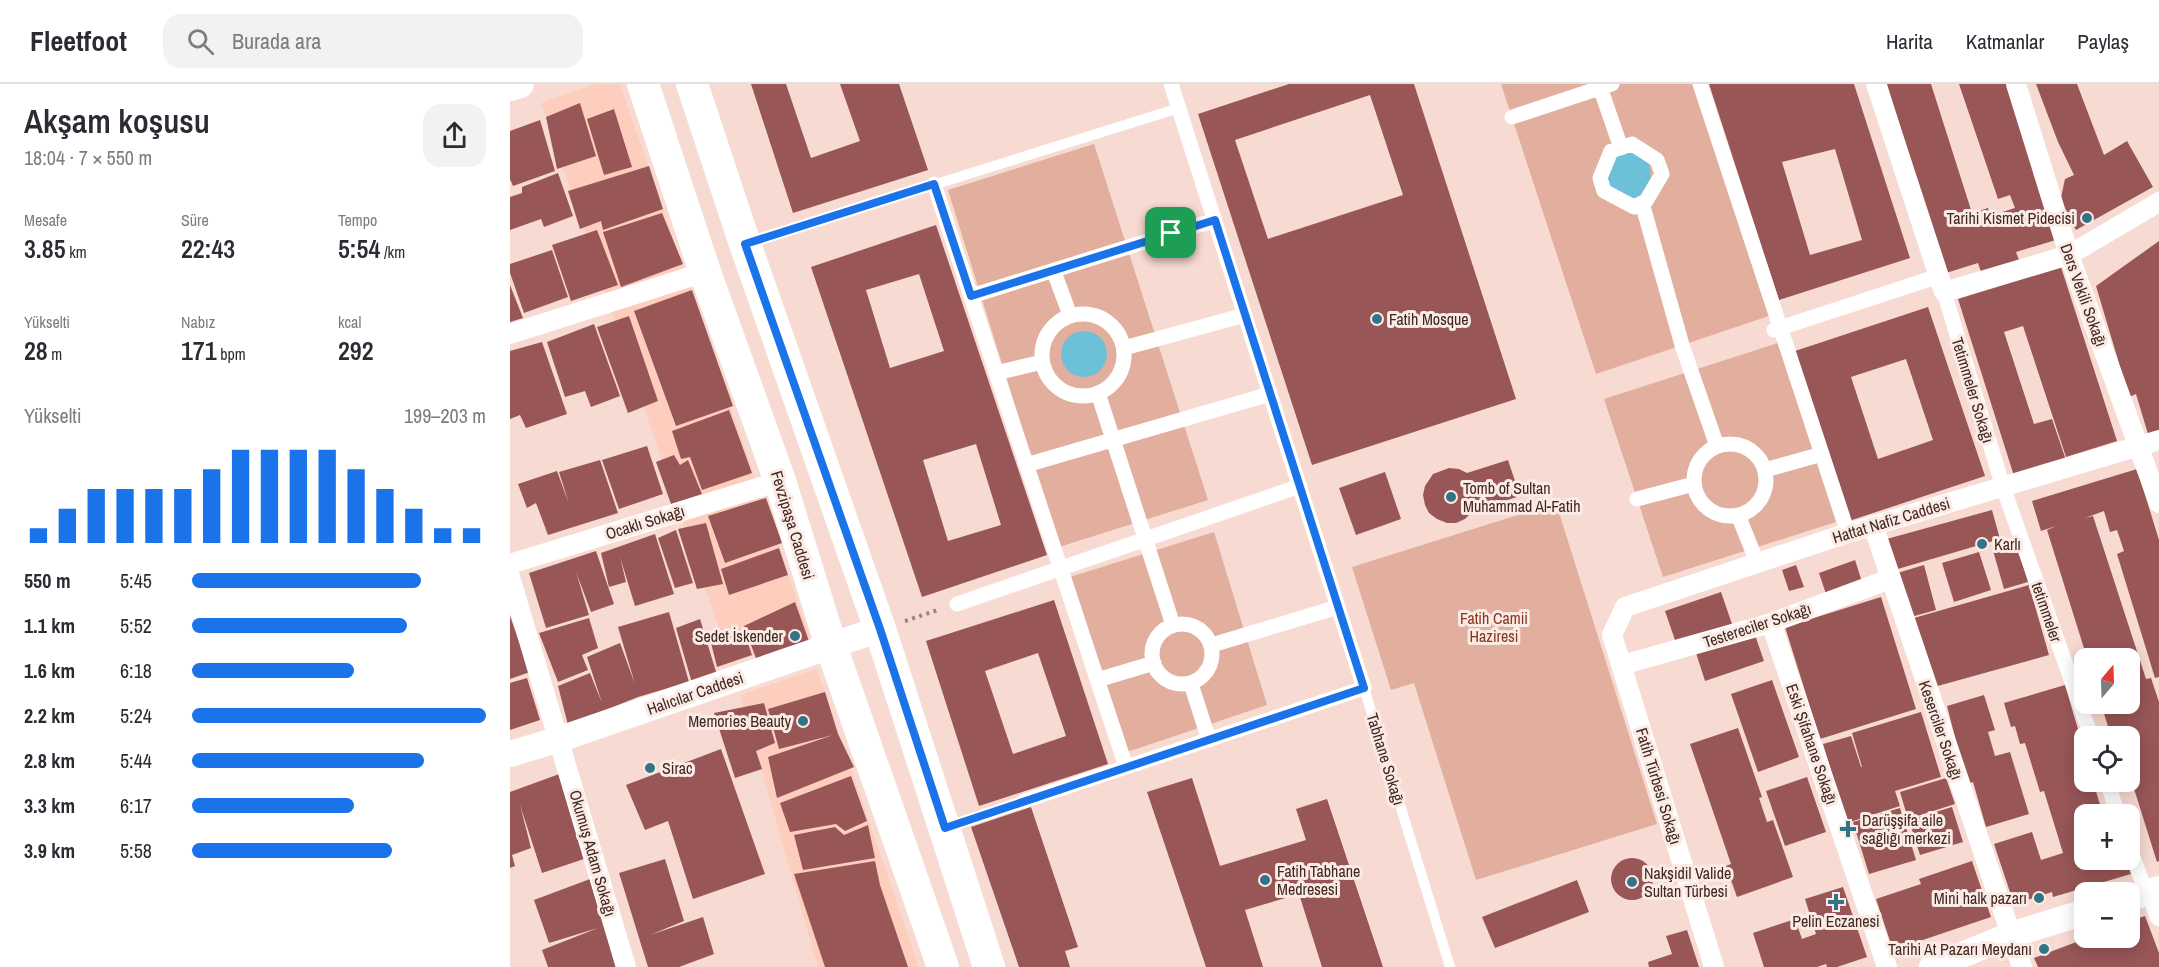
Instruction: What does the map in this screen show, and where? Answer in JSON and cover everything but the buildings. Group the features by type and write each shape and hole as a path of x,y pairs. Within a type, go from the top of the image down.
{"main road":[{"path":"510,87 520,84"},
{"name":"Fevzipaşa Caddesi","path":"643,84 705,272 780,481 831,646 943,967"},
{"path":"692,84 745,244 892,625 945,828 988,967"}],"street":[{"path":"1024,801 1364,688 1171,84"},
{"path":"1700,84 1777,329 1848,533"},
{"path":"1876,84 1941,284"},
{"name":"Ders Vekili Sokağı","path":"2016,84 2069,255 2159,503"},
{"path":"1512,117 1604,85 1621,148"},
{"path":"1632,144 1657,160 1662,174 1646,201 1642,203 1634,207 1604,191 1600,178 1611,151 1632,144"},
{"path":"934,184 1126,767"},
{"path":"1777,329 1941,284 2069,255 2159,202"},
{"path":"1642,203 1682,345 1717,446"},
{"path":"971,296 1215,220"},
{"path":"510,334 705,272"},
{"path":"1054,272 1070,315"},
{"name":"Tetimmeler Sokağı","path":"1941,284 2003,487"},
{"path":"1084,313 1098,316 1110,323 1119,335 1124,348 1124,362 1119,375 1110,386 1098,393 1086,396 1063,391 1046,374 1042,362 1044,338 1059,320 1070,315 1084,313"},
{"path":"1124,348 1245,315"},
{"path":"996,373 1042,362"},
{"path":"1098,393 1173,625"},
{"path":"1026,465 1270,394"},
{"name":"Hattat Nafiz Caddesi","path":"1625,607 1873,525 2159,440"},
{"path":"1728,444 1751,451 1765,470 1764,493 1757,504 1738,515 1725,516 1714,512 1704,506 1697,496 1694,484 1699,461 1717,446 1728,444"},
{"path":"1765,470 1822,454"},
{"name":"Ocaklı Sokağı","path":"510,564 780,481"},
{"path":"1637,499 1694,484"},
{"path":"957,604 1300,486"},
{"name":"tetimmeler","path":"2003,487 2087,726"},
{"path":"1738,515 1757,562"},
{"name":"Keserciler Sokağı","path":"1873,525 2022,967"},
{"name":"Okumuş Adam Sokağı","path":"510,577 626,967"},
{"name":"Testereciler Sokağı","path":"1622,665 1771,623 1890,579"},
{"path":"1212,645 1338,607"},
{"name":"Fatih Türbesi Sokağı","path":"1625,607 1612,634 1714,967"},
{"name":"Eski Şifahane Sokağı","path":"1771,623 1887,967"},
{"name":"Halıcılar Caddesi","path":"510,754 892,625"},
{"path":"1173,625 1192,625 1200,629 1212,645 1212,664 1207,672 1191,684 1181,685 1170,682 1161,676 1154,663 1152,647 1156,638 1163,630 1173,625"},
{"path":"1097,680 1154,663"},
{"path":"1191,684 1209,740"},
{"path":"2138,870 2146,892 2159,916"},
{"path":"1932,967 2011,935 2074,915"}],"lane":[{"path":"745,244 1179,108"},
{"name":"Tabhane Sokağı","path":"1364,688 1450,967"}],"path":[{"path":"892,625 957,604"},
{"path":"945,828 1024,801"}],"shaded area":[{"path":"596,84 620,84 811,641 730,661 541,103"},
{"path":"817,669 919,967 818,967 740,695"}],"green space":[{"path":"1501,84 1693,84 1769,316 1596,374"},
{"path":"1094,144 1208,500 1059,547 948,190"},
{"path":"1778,343 1836,522 1663,577 1604,399"},
{"name":"Fatih Camii Haziresi","path":"1556,503 1657,824 1476,880 1414,683 1391,690 1352,567"},
{"path":"1214,532 1267,705 1124,753 1070,577"}],"water":[{"path":"1635,152 1648,162 1650,181 1645,191 1635,199 1628,201 1607,191 1605,161 1611,155"},
{"path":"1084,331 1100,338 1107,354 1100,370 1084,377 1068,370 1061,354 1068,338"}],"place":[{"name":"Tarihi Kismet Pidecisi","path":"2087,218"},
{"name":"Fatih Mosque","path":"1377,319"},
{"name":"Tomb of Sultan Muhammad Al-Fatih","path":"1451,497"},
{"name":"Karlı","path":"1982,544"},
{"name":"Sedet İskender","path":"795,636"},
{"name":"Memories Beauty","path":"803,721"},
{"name":"Sirac","path":"650,768"},
{"name":"Darüşşifa aile sağlığı merkezi","path":"1848,829"},
{"name":"Fatih Tabhane Medresesi","path":"1265,880"},
{"name":"Nakşidil Valide Sultan Türbesi","path":"1632,882"},
{"name":"Mini halk pazarı","path":"2039,898"},
{"name":"Pelin Eczanesi","path":"1836,902"},
{"name":"Tarihi At Pazarı Meydanı","path":"2044,949"}],"route":[{"path":"934,184 971,296 1054,272 1171,233 1215,220 1364,688 945,828 880,629 745,244 934,184"}]}
